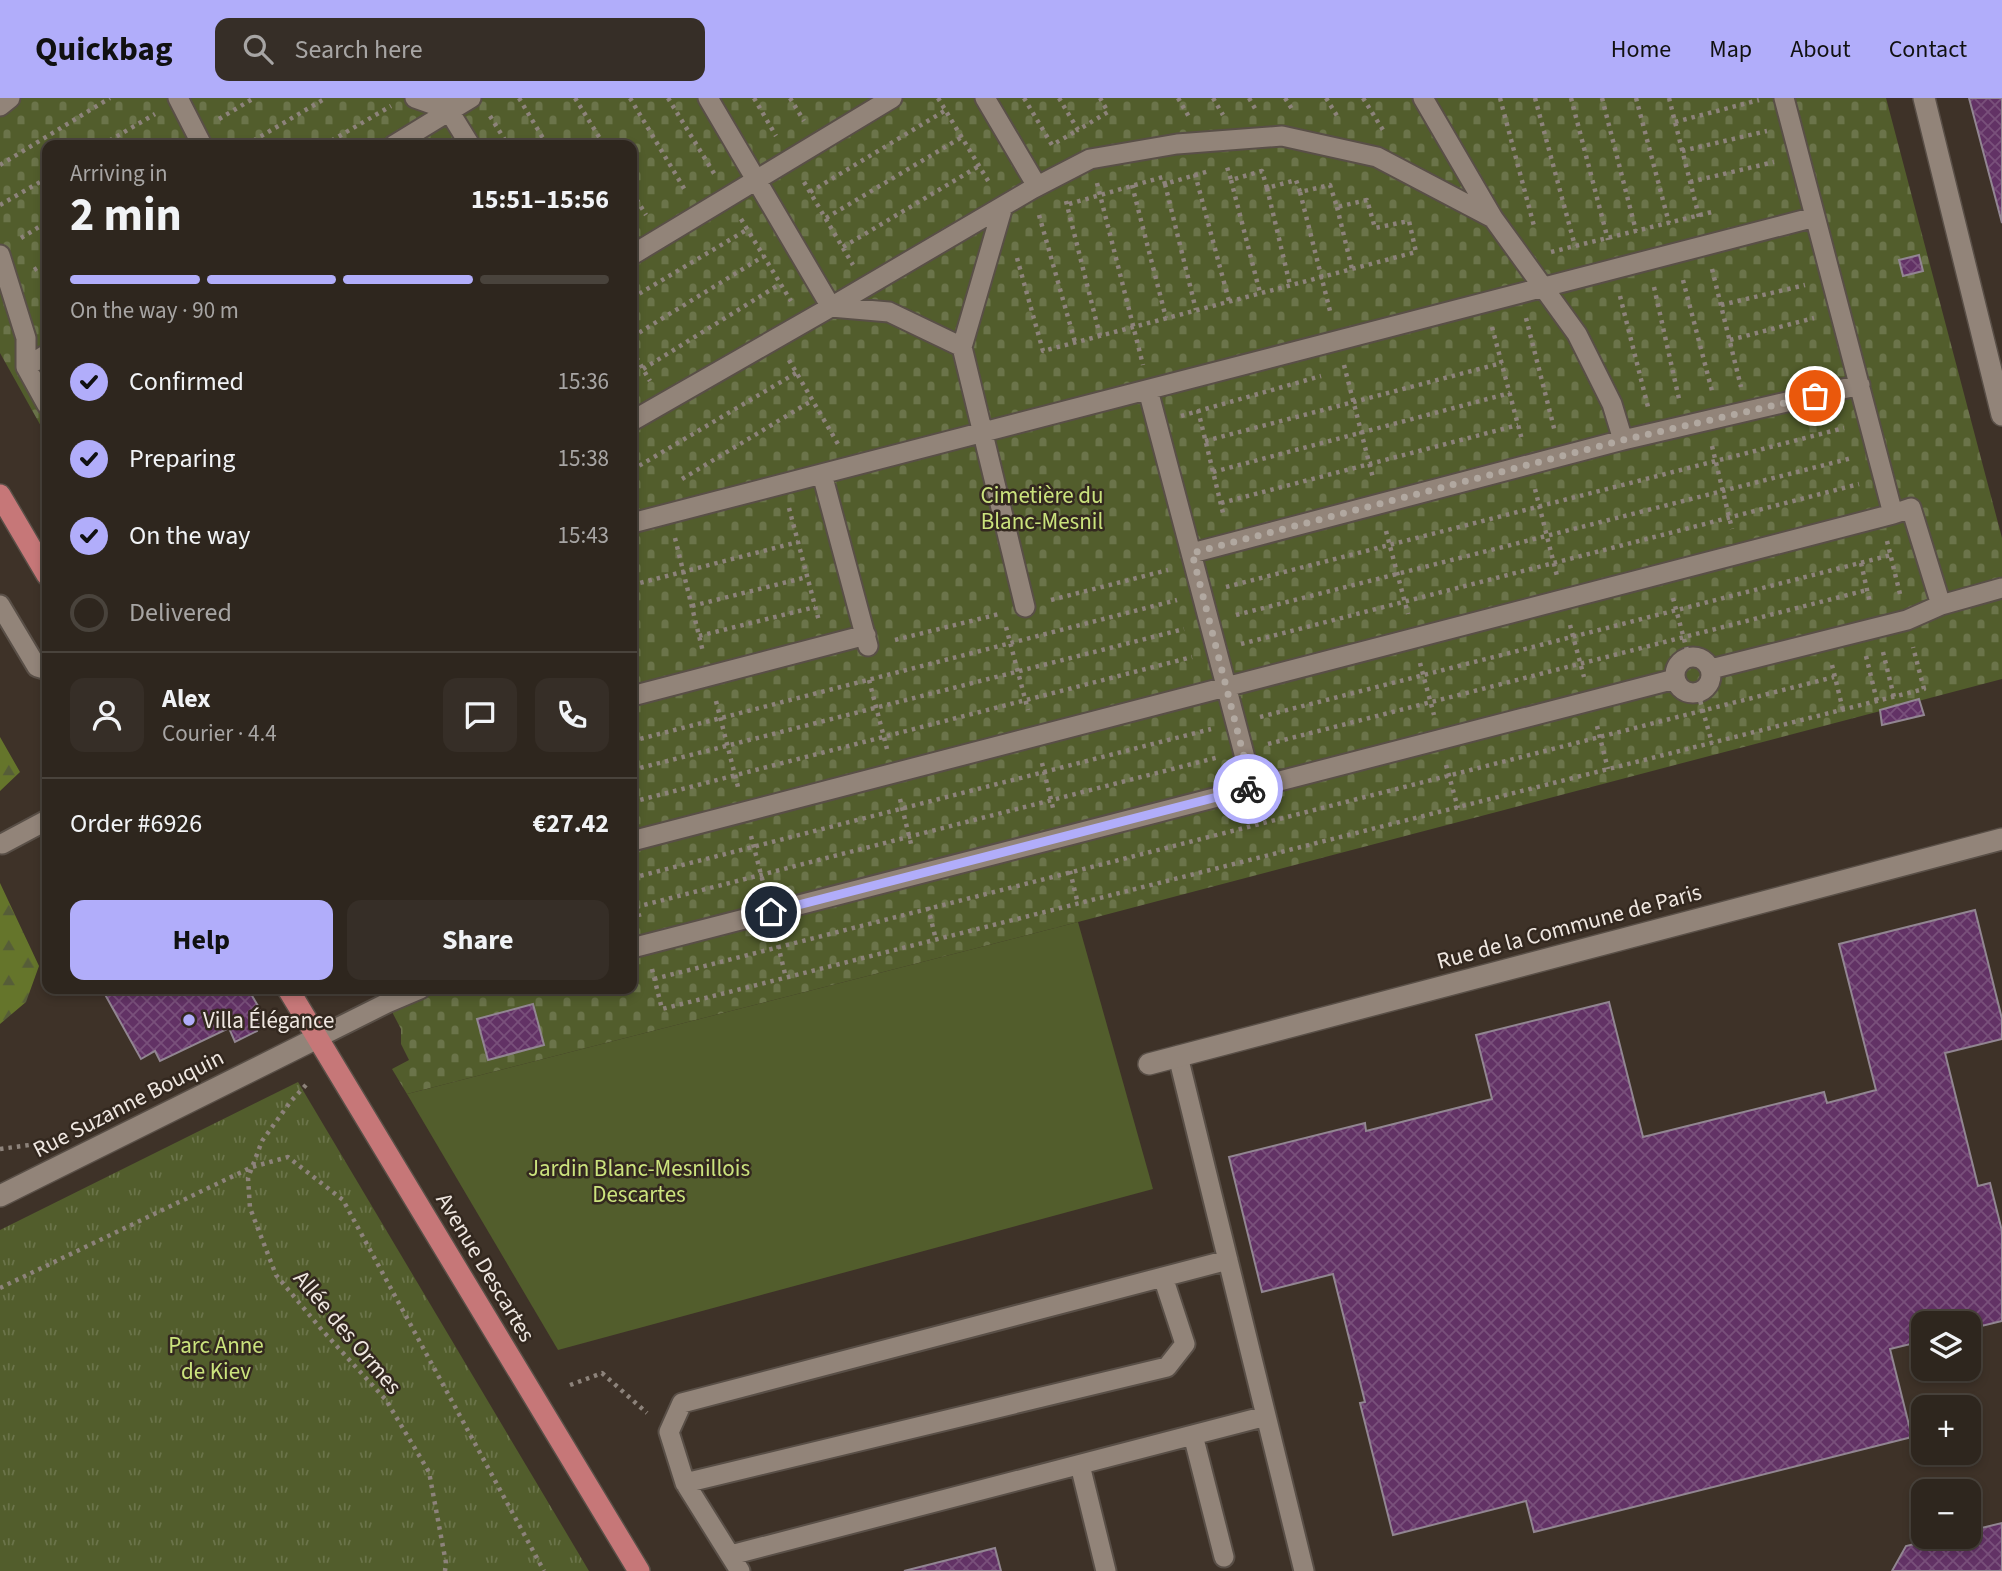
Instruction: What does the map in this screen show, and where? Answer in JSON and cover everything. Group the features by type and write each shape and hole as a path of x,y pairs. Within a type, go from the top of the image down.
{"main road":[{"path":"0,495 42,566"},
{"name":"Avenue Descartes","path":"291,994 639,1571"}],"street":[{"path":"1924,98 2002,415"},
{"name":"Rue de la Commune de Paris","path":"1149,1064 2002,839"},
{"name":"Rue Suzanne Bouquin","path":"0,1196 317,1038"}],"lane":[{"path":"0,106 10,98"},
{"path":"415,98 445,104 479,104"},
{"path":"708,98 831,307"},
{"path":"637,252 892,98"},
{"path":"985,98 1034,187"},
{"path":"1423,98 1493,218 1577,334 1612,404 1623,440"},
{"path":"1784,98 1884,478 1887,515"},
{"path":"178,99 199,140"},
{"path":"400,140 445,104"},
{"path":"445,104 467,140"},
{"path":"637,415 831,307 1034,187 1090,159 1186,143 1282,136 1377,157 1493,218"},
{"path":"1003,206 962,347 985,432 1025,607"},
{"path":"637,522 1815,217"},
{"path":"0,255 26,338 26,367 42,396"},
{"path":"831,307 889,312 962,347"},
{"path":"26,367 42,358"},
{"path":"1192,553 1655,432 1860,386"},
{"path":"1148,390 1252,788"},
{"path":"637,695 825,646 867,641 822,474"},
{"path":"637,840 1911,508 1941,605"},
{"path":"1711,669 1907,620 1941,605 2002,588"},
{"path":"0,605 37,667 42,668"},
{"path":"1695,657 1704,660 1711,669 1711,681 1700,702 1681,689 1675,678 1676,668 1684,659 1695,657"},
{"path":"639,946 1675,678"},
{"path":"2,844 42,823"},
{"path":"317,1038 409,994"},
{"path":"1178,1056 1304,1571"},
{"path":"1228,1260 682,1403 668,1432 685,1483 736,1563 1080,1465 1266,1416"},
{"path":"685,1483 1167,1367 1185,1344 1163,1277"},
{"path":"1193,1435 1224,1557"},
{"path":"1080,1465 1106,1571"}],"path":[{"path":"0,165 110,98"},
{"path":"255,140 326,98"},
{"path":"519,98 544,140"},
{"path":"575,98 601,140"},
{"path":"630,98 699,214"},
{"path":"754,98 866,286"},
{"path":"938,98 1003,206 1043,351 1416,252 1409,221 1375,228 1367,200 1337,206"},
{"path":"1024,98 1052,145 1108,112 1100,98"},
{"path":"1059,98 1078,130"},
{"path":"1500,98 1535,229"},
{"path":"1535,98 1575,246"},
{"path":"1602,98 1636,231"},
{"path":"1636,98 1668,223"},
{"path":"1675,122 1768,98"},
{"path":"110,140 178,99"},
{"path":"479,104 504,140"},
{"path":"333,140 393,105"},
{"path":"810,192 946,110"},
{"path":"1682,151 1791,125"},
{"path":"826,218 962,137"},
{"path":"1186,143 1229,301"},
{"path":"1690,182 1800,156"},
{"path":"1090,159 1148,390"},
{"path":"843,247 979,166"},
{"path":"1165,184 1227,166 1260,293"},
{"path":"1231,180 1262,171 1290,285"},
{"path":"1059,174 1100,336"},
{"path":"1067,205 1163,177 1196,310"},
{"path":"1268,188 1296,180 1300,191 1329,185 1337,206 1352,269"},
{"path":"0,205 42,181"},
{"path":"1132,185 1166,318"},
{"path":"1034,187 1075,342"},
{"path":"1542,255 1723,209"},
{"path":"637,295 748,229"},
{"path":"637,334 764,256"},
{"path":"1721,305 1831,278"},
{"path":"1683,280 1712,419 1715,461 1738,554"},
{"path":"643,369 780,284"},
{"path":"1654,287 1685,426"},
{"path":"1519,294 1561,456"},
{"path":"1620,296 1655,432"},
{"path":"1486,302 1608,769"},
{"path":"1730,340 1840,312"},
{"path":"777,338 851,466"},
{"path":"637,359 664,402"},
{"path":"1205,441 1502,363"},
{"path":"637,467 796,373"},
{"path":"1190,379 1230,543"},
{"path":"1213,472 1510,393"},
{"path":"677,482 813,400"},
{"path":"637,740 1869,422"},
{"path":"1221,503 1518,425"},
{"path":"637,769 1877,452"},
{"path":"637,801 1884,478"},
{"path":"783,484 825,646"},
{"path":"669,514 786,978"},
{"path":"639,946 654,979 662,1009 1924,690 1907,620 1887,515"},
{"path":"637,584 798,542"},
{"path":"1666,573 1689,658"},
{"path":"692,606 807,577"},
{"path":"699,636 815,607"},
{"path":"1860,631 1877,701"},
{"path":"1826,640 1843,710"},
{"path":"654,979 1600,738 1700,702 1835,677"},
{"path":"1700,702 1712,743"},
{"name":"Allée des Ormes","path":"306,1085 262,1140 248,1178 250,1208 276,1275 386,1401 429,1472 446,1563 445,1571"},
{"path":"0,1288 252,1167 288,1157 343,1200 544,1571"},
{"path":"570,1385 602,1373 668,1432"}],"green space":[{"name":"Cimetière du Blanc-Mesnil","path":"0,98 1886,98 2002,538 2002,679 1078,922 407,1094 392,1069 409,1060 401,1044 401,1029 383,994 637,994 637,140 42,140 42,428 0,353"},
{"path":"0,737 20,772 0,791"},
{"path":"0,883 39,966 26,1002 0,1024"},
{"name":"Jardin Blanc-Mesnillois Descartes","path":"1078,922 1153,1189 558,1350 407,1094"},
{"name":"Parc Anne de Kiev","path":"298,1082 589,1571 0,1571 0,1230"}],"building":[{"path":"1969,98 2002,98 2002,223"},
{"path":"1919,255 1923,271 1903,276 1899,260"},
{"path":"1919,699 1924,715 1882,725 1880,710"},
{"path":"1975,910 2002,1019 2002,1039 1945,1053 1978,1186 1990,1183 2002,1231 2002,1321 1981,1326 1981,1311 1911,1311 1911,1344 1890,1349 1911,1437 1534,1532 1526,1501 1393,1535 1360,1403 1365,1402 1333,1274 1262,1292 1229,1157 1365,1123 1366,1131 1492,1099 1476,1035 1609,1002 1643,1137 1824,1092 1827,1103 1876,1090 1839,944"},
{"name":"Villa Élégance","path":"105,994 251,994 261,1011 257,1031 235,1042 229,1028 160,1061 155,1051 141,1059"},
{"path":"533,1004 544,1045 488,1060 477,1019"},
{"path":"2002,1523 2002,1571 1892,1571 1906,1546 1911,1545 1911,1549 1981,1549 1981,1528"},
{"path":"995,1548 1001,1571 904,1571"}],"way so far":[{"path":"1248,789 1252,788 1192,553 1623,440 1815,396"}],"place":[{"name":"Villa Élégance","path":"189,1020"}],"route":[{"path":"771,912 1248,789"}]}
